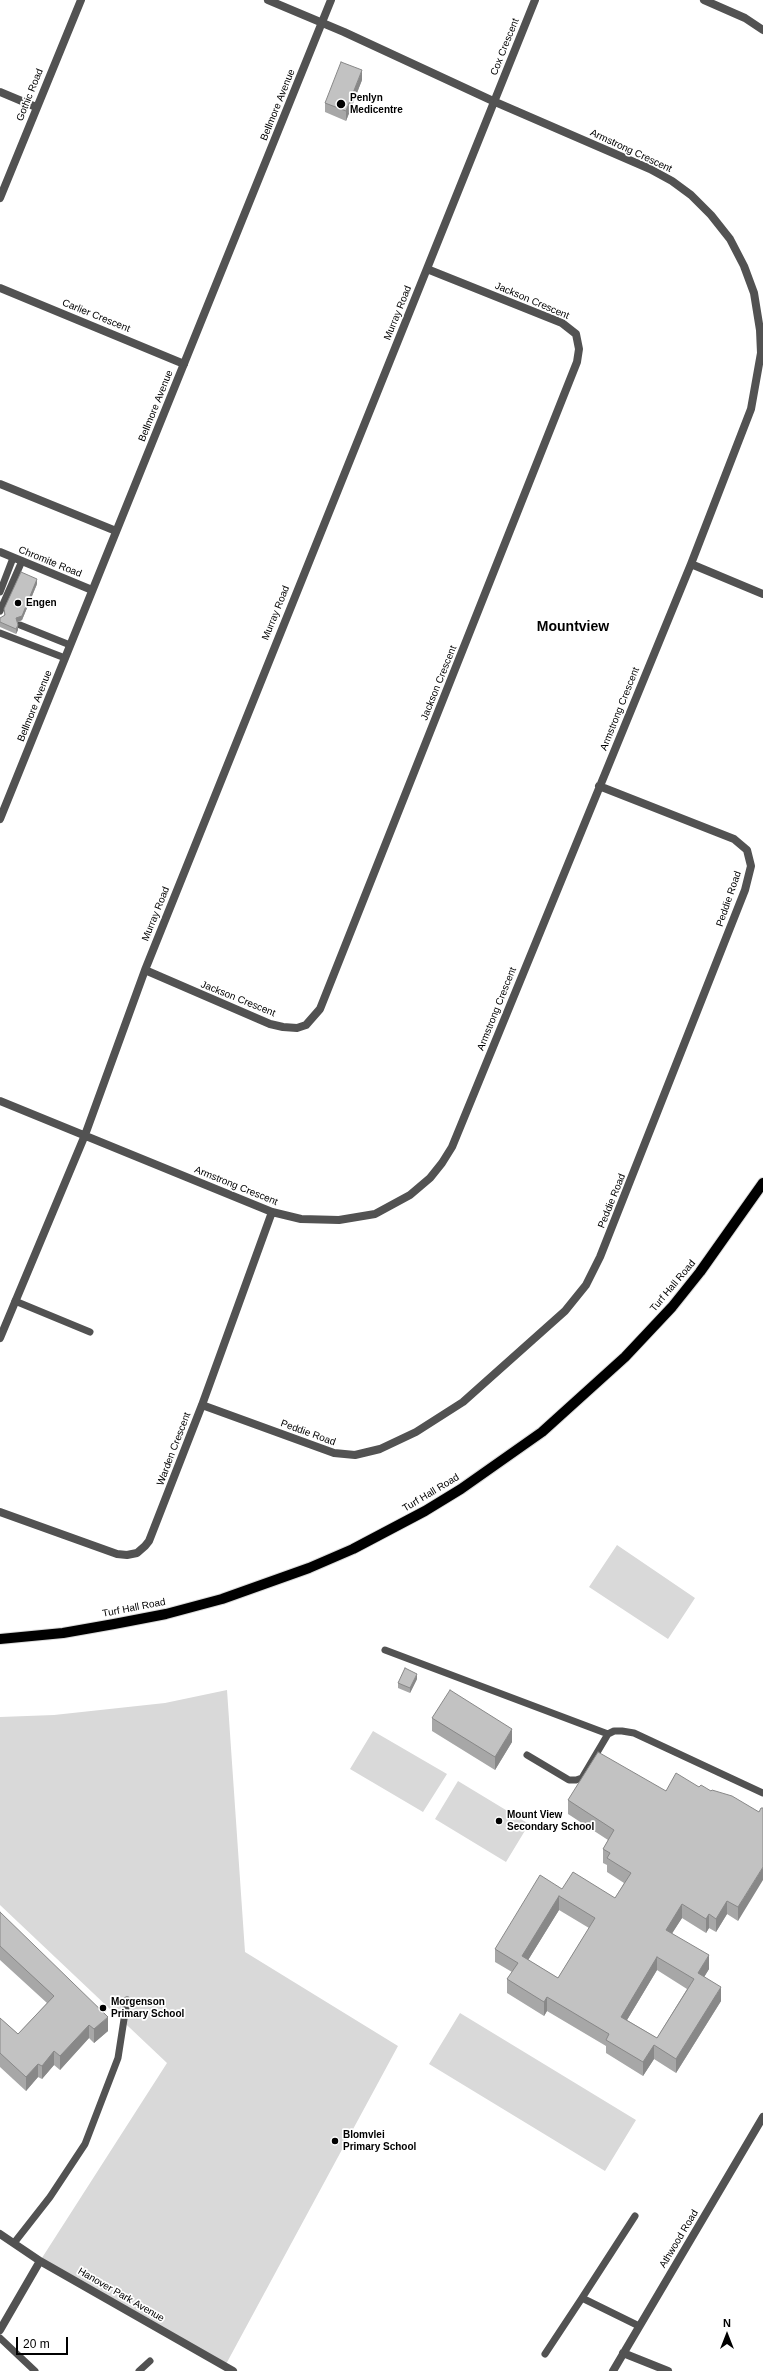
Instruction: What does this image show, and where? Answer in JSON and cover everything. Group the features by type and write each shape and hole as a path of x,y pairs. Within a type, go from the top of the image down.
{"main road":[{"name":"Turf Hall Road","path":"0,1639 63,1633 114,1624 166,1614 222,1599 316,1565 359,1546 425,1511 461,1489 542,1432 625,1357 667,1313 700,1272 763,1182"}],"street":[{"name":"Gothic Road","path":"0,198 81,0"},
{"name":"Armstrong Crescent","path":"0,1102 85,1135 272,1212 321,1221 357,1218 375,1214 410,1195 442,1163 452,1147 691,564 751,409 761,353 760,330 754,293 744,266 730,240 711,214 672,181 650,169 493,102 322,22 268,0"},
{"name":"Bellmore Avenue","path":"1,814 331,0"},
{"name":"Cox Crescent","path":"493,102 535,0"},
{"path":"704,0 745,18 763,30"},
{"path":"0,92 36,107"},
{"name":"Murray Road","path":"85,1135 145,970 493,102"},
{"name":"Jackson Crescent","path":"145,970 270,1024 283,1027 297,1028 306,1024 314,1018 323,1002 559,406 579,349 576,334 562,323 427,269"},
{"name":"Carlier Crescent","path":"0,288 184,364"},
{"path":"0,484 116,531"},
{"name":"Chromite Road","path":"0,552 92,590"},
{"path":"691,564 763,594"},
{"name":"Peddie Road","path":"202,1405 334,1453 355,1455 380,1449 416,1432 463,1402 565,1311 586,1285 600,1257 739,905 749,878 751,866 747,850 734,840 599,786"},
{"path":"0,1338 85,1135"},
{"name":"Warden Crescent","path":"0,1512 117,1554 127,1555 137,1553 149,1541 202,1405 272,1212"},
{"name":"Athwood Road","path":"612,2371 763,2117"},
{"name":"Hanover Park Avenue","path":"0,2234 40,2261 233,2371"},
{"path":"0,2330 40,2261"},
{"path":"623,2353 668,2371"}],"lane":[{"path":"0,592 14,558"},
{"path":"0,616 22,561"},
{"path":"20,625 70,645"},
{"path":"0,632 65,658"},
{"path":"15,1301 90,1332"},
{"path":"385,1650 608,1734"},
{"path":"527,1755 569,1780 576,1780 582,1778 608,1734 614,1730 634,1733 763,1793"},
{"path":"14,2243 50,2197 85,2144 118,2058 127,2000"},
{"path":"545,2354 635,2216"},
{"path":"582,2298 639,2326"},
{"path":"0,2338 35,2371"},
{"path":"139,2371 150,2361"}],"shaded area":[{"path":"617,1545 695,1598 668,1639 589,1587"},
{"path":"227,1690 245,1952 398,2046 225,2366 40,2261 167,2063 0,1905 0,1717 54,1715 165,1703"},
{"path":"373,1731 447,1774 423,1812 350,1769"},
{"path":"458,1781 529,1824 506,1862 435,1819"},
{"path":"460,2013 636,2120 605,2171 429,2064"}],"building":[{"name":"Penlyn Medicentre","path":"341,62 362,70 346,111 325,103"},
{"path":"21,572 37,579 22,616 16,618 18,625 16,629 0,622 0,618 5,615 4,609"},
{"path":"405,1668 417,1674 410,1688 398,1683"},
{"path":"450,1690 512,1729 495,1757 432,1718"},
{"path":"598,1752 666,1791 676,1773 699,1787 701,1785 711,1791 712,1790 732,1796 759,1812 761,1808 763,1808 763,1867 738,1907 727,1901 716,1919 709,1914 706,1919 682,1904 666,1930 709,1955 698,1973 721,1987 676,2059 654,2045 643,2062 606,2040 609,2034 547,1997 544,2002 507,1979 518,1963 495,1949 540,1875 562,1889 573,1872 615,1898 631,1873 607,1858 610,1853 603,1849 614,1830 568,1800","holes":["559,1896 595,1918 558,1978 522,1956","657,1957 694,1979 657,2038 621,2017"]},
{"name":"Morgenson Primary School","path":"0,1912 108,2017 94,2029 89,2025 60,2056 54,2051 42,2066 38,2064 26,2077 0,2053 0,2018 18,2034 54,1996 0,1946"}],"place":[{"name":"Penlyn Medicentre","path":"341,104"},
{"name":"Engen","path":"18,603"},
{"name":"Mount View Secondary School","path":"499,1821"},
{"name":"Morgenson Primary School","path":"103,2008"},
{"name":"Blomvlei Primary School","path":"335,2141"}],"district":[{"name":"Mountview","path":"573,627"}]}
